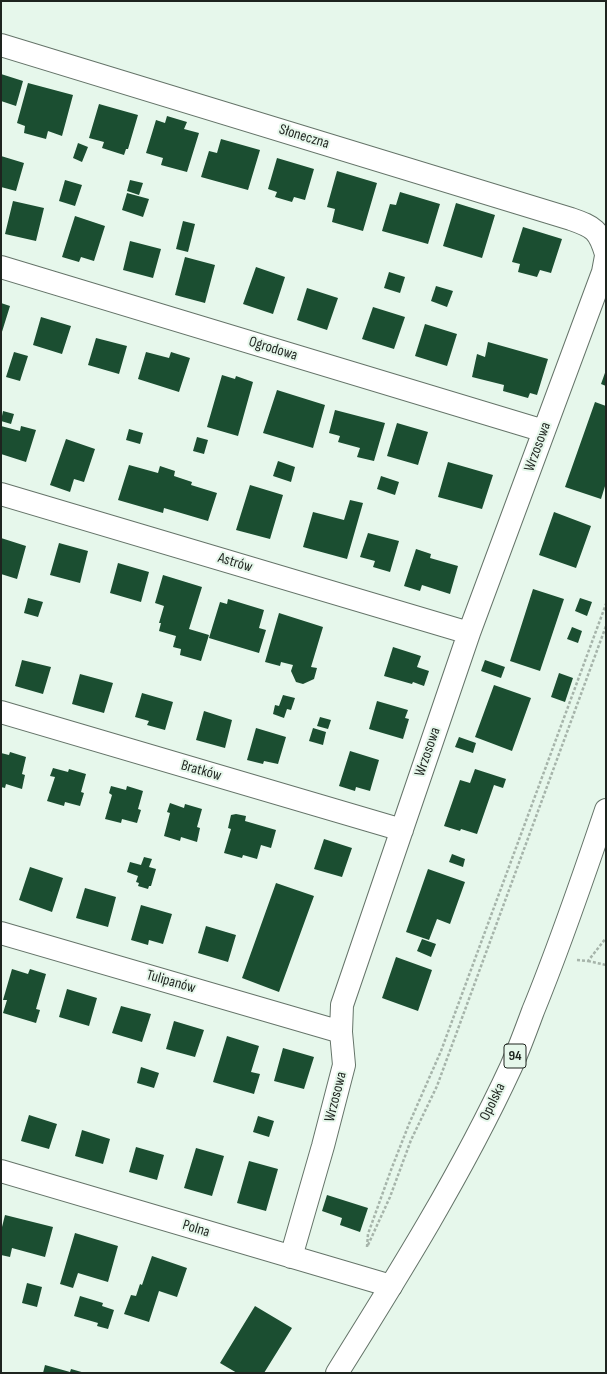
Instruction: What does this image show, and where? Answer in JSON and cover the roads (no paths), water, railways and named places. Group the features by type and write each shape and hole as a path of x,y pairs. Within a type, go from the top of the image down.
{"street":[{"name":"Słoneczna","path":"1,46 571,219 589,226 604,250"},
{"name":"Wrzosowa","path":"291,1257 323,1146 344,1065 341,1032 342,1005 469,633 603,272 604,250"},
{"name":"Ogrodowa","path":"1,267 544,431"},
{"name":"Astrów","path":"1,494 469,633"},
{"name":"Bratków","path":"1,712 402,830"},
{"name":"Opolska","path":"337,1373 391,1286 472,1145 511,1066 555,957 606,810"},
{"name":"Tulipanów","path":"1,933 341,1032"},
{"name":"Polna","path":"1,1171 391,1286"}]}
